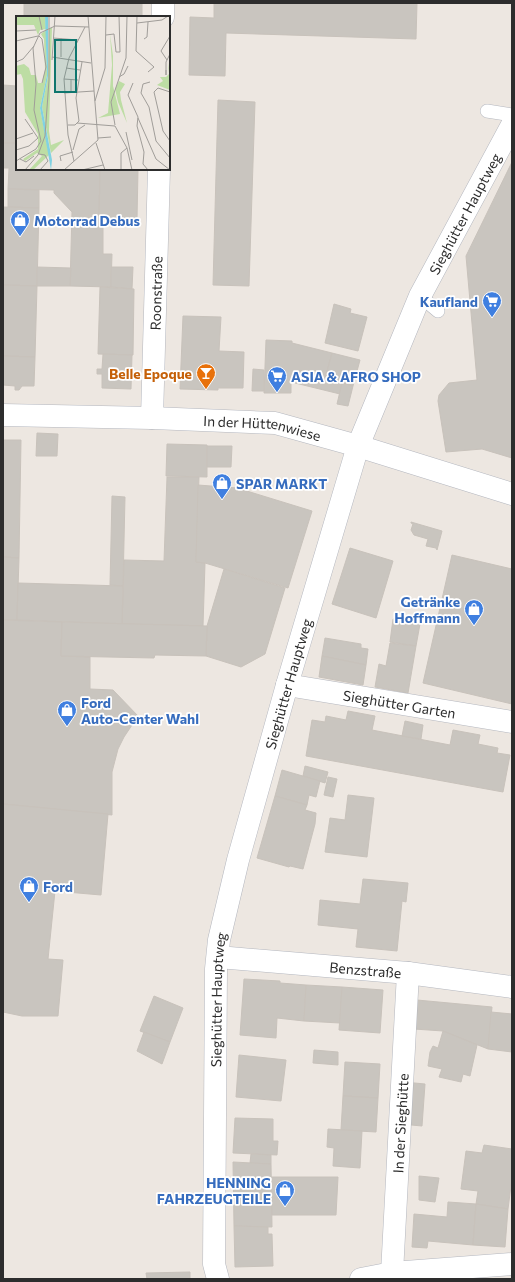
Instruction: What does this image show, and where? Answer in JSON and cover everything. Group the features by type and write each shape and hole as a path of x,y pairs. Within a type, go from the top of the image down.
{"street":[{"path":"163,3 163,16"},
{"name":"Sieghütter Hauptweg","path":"218,1279 214,1264 216,969 219,940 238,860 287,684 358,446 420,296 512,125"},
{"name":"Roonstraße","path":"152,418 159,170"},
{"name":"In der Hüttenwiese","path":"3,415 152,418 275,423 358,446 512,494"},
{"name":"Sieghütter Garten","path":"287,684 512,722"},
{"name":"Benzstraße","path":"218,957 408,973 512,987"},
{"name":"In der Sieghütte","path":"392,1273 408,973"},
{"path":"361,1279 392,1273 512,1264"}],"lane":[{"path":"487,111 512,115"},
{"path":"420,296 438,311"}],"building":[{"path":"24,3 142,3 142,16 24,16"},
{"path":"214,3 417,3 416,39 226,33 225,76 189,75 190,17 214,18"},
{"path":"3,85 16,86 16,143 3,143"},
{"path":"218,100 255,102 249,286 213,285"},
{"path":"3,143 16,143 16,170 100,170 99,220 103,220 103,254 112,254 111,287 70,286 72,212 54,193 54,190 8,189 9,168 3,168"},
{"name":"Kaufland","path":"512,162 512,458 482,449 446,452 438,401 439,395 449,383 477,380 466,256"},
{"path":"100,170 138,170 137,219 118,218 99,220"},
{"path":"8,189 39,190 39,208 8,207"},
{"name":"Motorrad Debus","path":"3,207 39,208 37,286 3,285"},
{"path":"37,267 71,268 70,286 37,286"},
{"path":"111,267 133,267 132,289 111,287"},
{"path":"3,285 37,286 35,357 3,356"},
{"path":"100,287 134,289 133,355 98,354"},
{"path":"334,304 351,309 350,313 367,317 358,351 325,343"},
{"path":"183,316 221,317 219,351 244,352 243,388 218,388 218,390 180,389"},
{"path":"266,340 292,341 292,343 332,353 325,379 342,383 340,394 291,382 291,393 264,393"},
{"path":"332,353 360,360 353,386 325,379"},
{"path":"103,354 132,355 131,389 102,388 102,374 97,374 97,369 102,369"},
{"path":"3,356 35,357 34,386 22,386 19,390 15,390 15,386 3,385"},
{"path":"253,369 264,370 264,391 252,391"},
{"path":"342,383 353,386 348,406 337,404"},
{"path":"37,433 58,434 57,456 36,456"},
{"path":"3,440 21,440 19,558 3,557"},
{"path":"167,444 207,445 207,477 166,476"},
{"path":"207,446 232,446 231,467 207,467"},
{"path":"167,477 199,477 196,562 205,563 203,626 122,624 124,560 164,561"},
{"path":"198,485 237,488 312,511 288,588 205,563 196,562"},
{"path":"112,496 125,497 123,586 110,585"},
{"path":"411,522 442,531 437,550 436,548 426,546 428,539 414,535 411,530 413,524"},
{"path":"350,548 393,561 376,618 332,604"},
{"name":"Getränke Hoffmann","path":"452,555 512,569 512,704 423,683"},
{"path":"3,557 19,558 17,620 3,620"},
{"path":"224,569 285,588 265,654 241,667 206,656 207,626"},
{"path":"18,583 123,586 122,624 17,620"},
{"path":"393,619 420,624 416,646 390,642"},
{"name":"Ford Auto-Center Wahl","path":"3,620 62,622 61,656 90,657 90,689 113,690 138,716 118,749 112,772 112,815 3,804"},
{"path":"62,622 207,626 206,656 155,655 154,658 61,656"},
{"path":"325,638 361,644 361,648 368,649 366,665 322,656"},
{"path":"390,643 416,646 408,693 375,687 379,664 386,666"},
{"path":"322,656 366,665 363,685 319,677"},
{"path":"348,711 375,716 372,730 450,745 453,730 480,735 478,744 498,748 497,753 510,755 503,792 306,756 312,720 325,722 326,716 346,720"},
{"path":"405,721 423,725 421,739 402,736"},
{"path":"305,766 328,772 325,783 303,776"},
{"path":"282,770 320,781 316,797 309,795 307,805 275,796"},
{"path":"328,777 337,779 333,797 324,795"},
{"path":"348,795 374,798 367,857 325,852 330,818 345,820"},
{"path":"275,796 307,805 305,810 316,813 315,824 303,869 289,867 257,858"},
{"path":"3,804 108,814 101,895 55,891 48,959 63,960 58,1016 22,1016 3,1012"},
{"path":"363,879 408,883 406,902 402,901 397,951 356,947 358,929 318,925 320,900 360,904"},
{"path":"244,979 280,981 280,983 306,985 304,1021 277,1018 276,1038 240,1035"},
{"path":"306,985 342,987 340,1023 304,1021"},
{"path":"342,987 383,990 380,1033 339,1030"},
{"path":"154,996 183,1008 170,1042 140,1031"},
{"path":"417,1000 492,1007 488,1049 443,1031 414,1029"},
{"path":"491,1012 512,1014 512,1052 488,1049"},
{"path":"443,1031 477,1045 470,1076 463,1074 461,1082 439,1077 442,1069 428,1066 430,1052 433,1046 438,1048"},
{"path":"144,1032 170,1042 162,1064 137,1051"},
{"path":"314,1050 338,1052 338,1065 313,1063"},
{"path":"239,1055 286,1060 281,1101 236,1097"},
{"path":"345,1062 380,1064 378,1098 343,1096"},
{"path":"404,1082 425,1084 422,1126 401,1124"},
{"path":"343,1096 378,1098 376,1132 341,1130"},
{"path":"235,1118 273,1119 273,1141 278,1141 277,1155 233,1153"},
{"path":"328,1129 362,1131 360,1168 333,1166 334,1148 327,1147"},
{"path":"484,1145 512,1149 512,1178 508,1209 476,1204 478,1191 461,1189 466,1151 482,1153"},
{"path":"251,1154 271,1155 271,1164 250,1163"},
{"path":"233,1162 271,1164 272,1227 234,1226"},
{"path":"419,1176 439,1178 435,1202 419,1200"},
{"path":"271,1177 338,1177 336,1215 272,1215"},
{"path":"448,1202 476,1204 473,1245 428,1241 427,1248 412,1247 414,1214 447,1217"},
{"path":"476,1204 508,1209 505,1247 473,1245"},
{"path":"234,1226 268,1227 268,1234 272,1234 273,1266 235,1267"},
{"path":"190,1272 190,1279 147,1279 146,1273"}],"place":[{"name":"Motorrad Debus","path":"20,237"},
{"name":"Kaufland","path":"492,318"},
{"name":"Belle Epoque","path":"206,390"},
{"name":"ASIA & AFRO SHOP","path":"277,393"},
{"name":"SPAR MARKT","path":"222,500"},
{"name":"Getränke Hoffmann","path":"474,626"},
{"name":"Ford Auto-Center Wahl","path":"67,727"},
{"name":"Ford","path":"29,903"},
{"name":"HENNING FAHRZEUGTEILE","path":"285,1207"}]}
